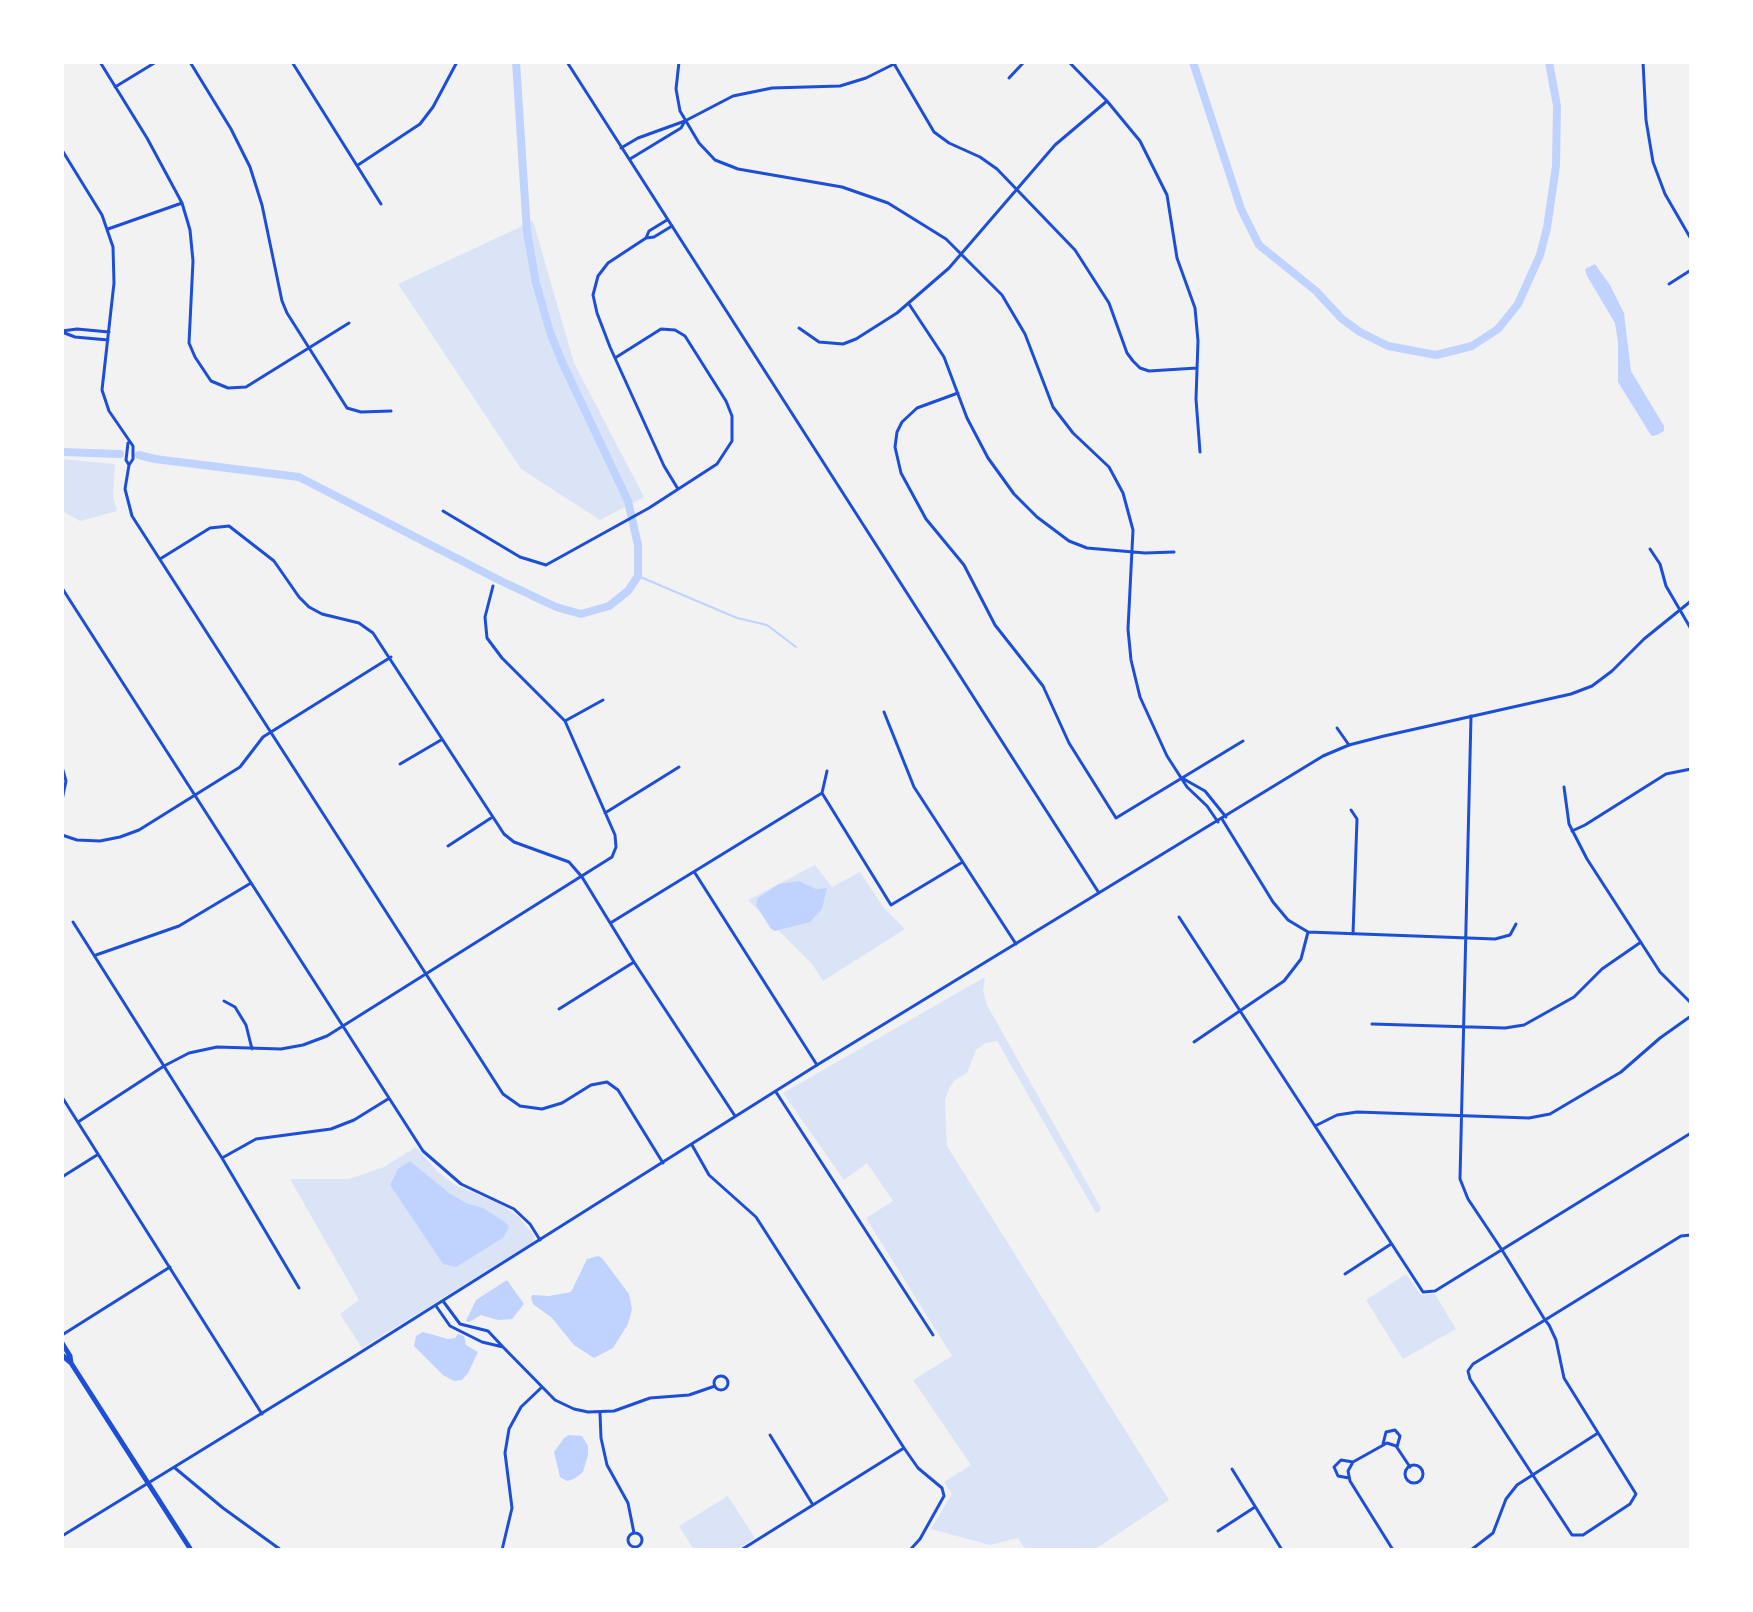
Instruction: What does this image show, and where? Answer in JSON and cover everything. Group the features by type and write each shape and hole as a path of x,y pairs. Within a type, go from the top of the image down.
{"highway":[{"path":"62,1343 71,1363"},
{"path":"62,1355 71,1363 191,1550"}],"street":[{"path":"100,62 147,138 182,203 190,230 193,261 189,343 208,377 228,388 246,387 349,323"},
{"path":"115,87 156,62"},
{"path":"190,62 250,167 262,205 282,301 308,349 347,408 361,412 391,411"},
{"path":"292,62 381,204"},
{"path":"358,165 420,124 433,107 457,62"},
{"path":"567,62 1099,893"},
{"path":"679,62 676,93 685,121 702,148 724,164 829,184 867,195 919,220 962,254 1002,295 1015,315 1033,354 1045,392 1057,414 1113,474 1130,513 1133,553 1128,629 1133,671 1148,719 1167,756 1187,787 1222,819"},
{"path":"1009,78 1024,62"},
{"path":"1069,62 1107,101 1145,149 1167,195 1177,258 1195,308 1200,452"},
{"path":"1643,62 1646,120 1653,162 1665,194 1691,239"},
{"path":"621,148 641,136 685,121 716,103 745,93 772,88 840,86 866,78 895,63 934,132 986,161 1062,234 1109,303 1127,353 1140,368 1149,371 1197,368"},
{"path":"799,328 819,342 843,344 864,335 909,304 962,254 1055,145 1107,101"},
{"path":"628,160 681,128 685,121"},
{"path":"62,150 64,159 99,209 108,229 115,263 103,395 133,450 125,487 128,506 496,1085 512,1101 532,1109 553,1107 591,1085 607,1082 618,1090 663,1163"},
{"path":"108,229 182,203"},
{"path":"646,238 649,231 668,219"},
{"path":"672,226 654,237 646,238 604,267 594,286 594,305 664,466 678,489"},
{"path":"1669,284 1691,270"},
{"path":"909,304 939,349 973,432 988,458 1037,517 1081,547 1133,553 1174,552"},
{"path":"443,511 520,557 546,565 635,516 714,467 726,453 734,429 728,404 685,336 679,331 661,329 615,358"},
{"path":"62,331 109,332"},
{"path":"62,331 75,337 108,340"},
{"path":"958,393 917,408 898,428 896,453 901,473 931,527 964,565 1005,640 1043,686 1069,743 1116,818 1243,741"},
{"path":"160,559 213,527 233,527 271,558 305,604 317,612 366,627 376,636 491,818 514,842 569,862 582,877 736,1117"},
{"path":"1650,549 1691,629"},
{"path":"78,1122 164,1066 202,1049 281,1049 303,1045 342,1026 610,860 616,839 565,721 490,643 485,622 493,586"},
{"path":"62,588 388,1099 432,1161 461,1184 514,1209 530,1224 540,1240"},
{"path":"62,1536 436,1306 817,1065 1323,756 1349,745 1571,694 1592,686 1691,601"},
{"path":"62,835 84,841 120,837 139,830 244,764 256,743 271,732 391,657"},
{"path":"565,721 603,700"},
{"path":"884,712 914,787 1016,944"},
{"path":"1471,716 1460,1179 1468,1199 1502,1250 1545,1320 1556,1340 1564,1378 1635,1490 1635,1498 1630,1504 1583,1535 1575,1536 1568,1531 1470,1379 1468,1371 1473,1364 1545,1320 1681,1236 1690,1235"},
{"path":"1337,728 1349,745"},
{"path":"400,764 441,740"},
{"path":"62,767 66,781 62,800"},
{"path":"605,813 679,767"},
{"path":"1572,831 1666,774 1691,769"},
{"path":"827,771 822,793 891,905 961,863"},
{"path":"1182,778 1205,791 1273,902 1288,920 1308,932 1495,939 1510,935 1516,924"},
{"path":"1564,787 1572,831 1587,859 1660,972 1691,1003"},
{"path":"612,922 822,793"},
{"path":"1351,810 1357,819 1353,934"},
{"path":"448,846 491,818"},
{"path":"695,873 817,1065"},
{"path":"94,956 106,949 146,939 179,926 251,883"},
{"path":"1179,917 1418,1287 1426,1293 1435,1291 1691,1133"},
{"path":"73,922 222,1158 299,1288"},
{"path":"1194,1042 1284,981 1301,959 1308,932"},
{"path":"1372,1024 1510,1028 1536,1020 1574,997 1602,969 1641,942"},
{"path":"559,1009 634,962"},
{"path":"224,1001 235,1007 246,1025 252,1049"},
{"path":"1315,1126 1332,1117 1352,1113 1529,1118 1556,1112 1626,1069 1660,1038 1691,1016"},
{"path":"776,1092 933,1335"},
{"path":"62,1097 262,1414"},
{"path":"222,1158 256,1139 331,1129 354,1120 388,1099"},
{"path":"692,1145 709,1175 756,1217 904,1448 918,1468 942,1488 944,1496 920,1539 910,1550"},
{"path":"62,1177 97,1155"},
{"path":"1345,1274 1391,1244"},
{"path":"62,1335 170,1267"},
{"path":"443,1301 463,1328 479,1341 503,1347"},
{"path":"436,1306 450,1326 482,1329 492,1334 542,1387 564,1405 600,1413 626,1408 650,1398 689,1395 715,1386"},
{"path":"479,1341 483,1336 482,1329"},
{"path":"502,1550 512,1508 505,1453 509,1429 521,1407 542,1387"},
{"path":"600,1413 607,1465 628,1503 634,1533"},
{"path":"1383,1444 1384,1434 1392,1430 1400,1436 1397,1447"},
{"path":"1471,1550 1493,1533 1510,1493 1532,1475 1598,1433"},
{"path":"770,1435 813,1505"},
{"path":"1393,1550 1349,1478 1348,1471 1353,1462 1390,1443 1397,1447 1410,1467"},
{"path":"741,1550 904,1448"},
{"path":"1349,1478 1338,1476 1334,1467 1341,1460 1353,1462"},
{"path":"1416,1465 1421,1469 1423,1474 1419,1481 1413,1482 1407,1478 1406,1471 1410,1467 1416,1465"},
{"path":"175,1468 281,1550"},
{"path":"1232,1469 1282,1550"},
{"path":"1218,1531 1255,1507"}],"shaded area":[{"path":"533,221 574,363 644,497 600,520 521,469 398,284"},
{"path":"62,459 115,464 113,496 117,511 80,521 62,511"},
{"path":"815,865 832,887 860,872 884,908 905,929 823,981 812,964 748,900"},
{"path":"985,977 983,991 987,1005 1101,1208 1096,1213 997,1041 986,1043 976,1050 967,1073 949,1088 945,1100 947,1146 1169,1500 1094,1550 1026,1550 1018,1538 990,1545 931,1529 952,1494 944,1482 971,1465 913,1380 952,1356 866,1218 893,1201 867,1163 844,1180 783,1093"},
{"path":"416,1147 438,1172 455,1185 502,1205 519,1217 535,1237 532,1243 362,1348 340,1314 359,1300 290,1179 349,1179 384,1167"},
{"path":"1406,1274 1421,1295 1435,1294 1456,1329 1403,1359 1366,1300"},
{"path":"728,1496 755,1538 736,1550 694,1550 679,1526"}],"water":[{"path":"1595,264 1624,313 1631,371 1664,426 1664,431 1657,435 1652,436 1649,432 1618,382 1615,323 1585,269"},
{"path":"799,881 816,889 827,888 822,909 810,922 775,931 771,929 756,905 758,898 779,884"},
{"path":"410,1161 449,1193 505,1222 509,1227 503,1238 456,1267 443,1264 390,1185 398,1169"},
{"path":"598,1256 629,1294 632,1309 628,1324 613,1348 594,1358 574,1345 552,1318 533,1304 531,1298 532,1295 571,1292 587,1259"},
{"path":"507,1280 524,1304 512,1319 498,1320 481,1315 466,1321 476,1300"},
{"path":"423,1332 448,1339 458,1334 464,1336 466,1345 478,1352 462,1380 454,1381 443,1375 414,1346 416,1336"},
{"path":"569,1435 582,1436 588,1446 588,1455 583,1472 567,1481 560,1477 554,1452"}],"waterway":[{"path":"139,455 299,477 497,579 556,607 581,614 609,606 628,591 638,576 638,545 628,501 562,362 536,283 527,232 516,62"},
{"path":"1193,62 1241,209 1259,245 1360,332 1388,346 1436,355 1472,346 1498,329 1518,304 1540,255 1556,166 1557,106 1549,62"},
{"path":"62,452 120,454"},
{"path":"638,576 737,618 767,625 796,647"}]}
